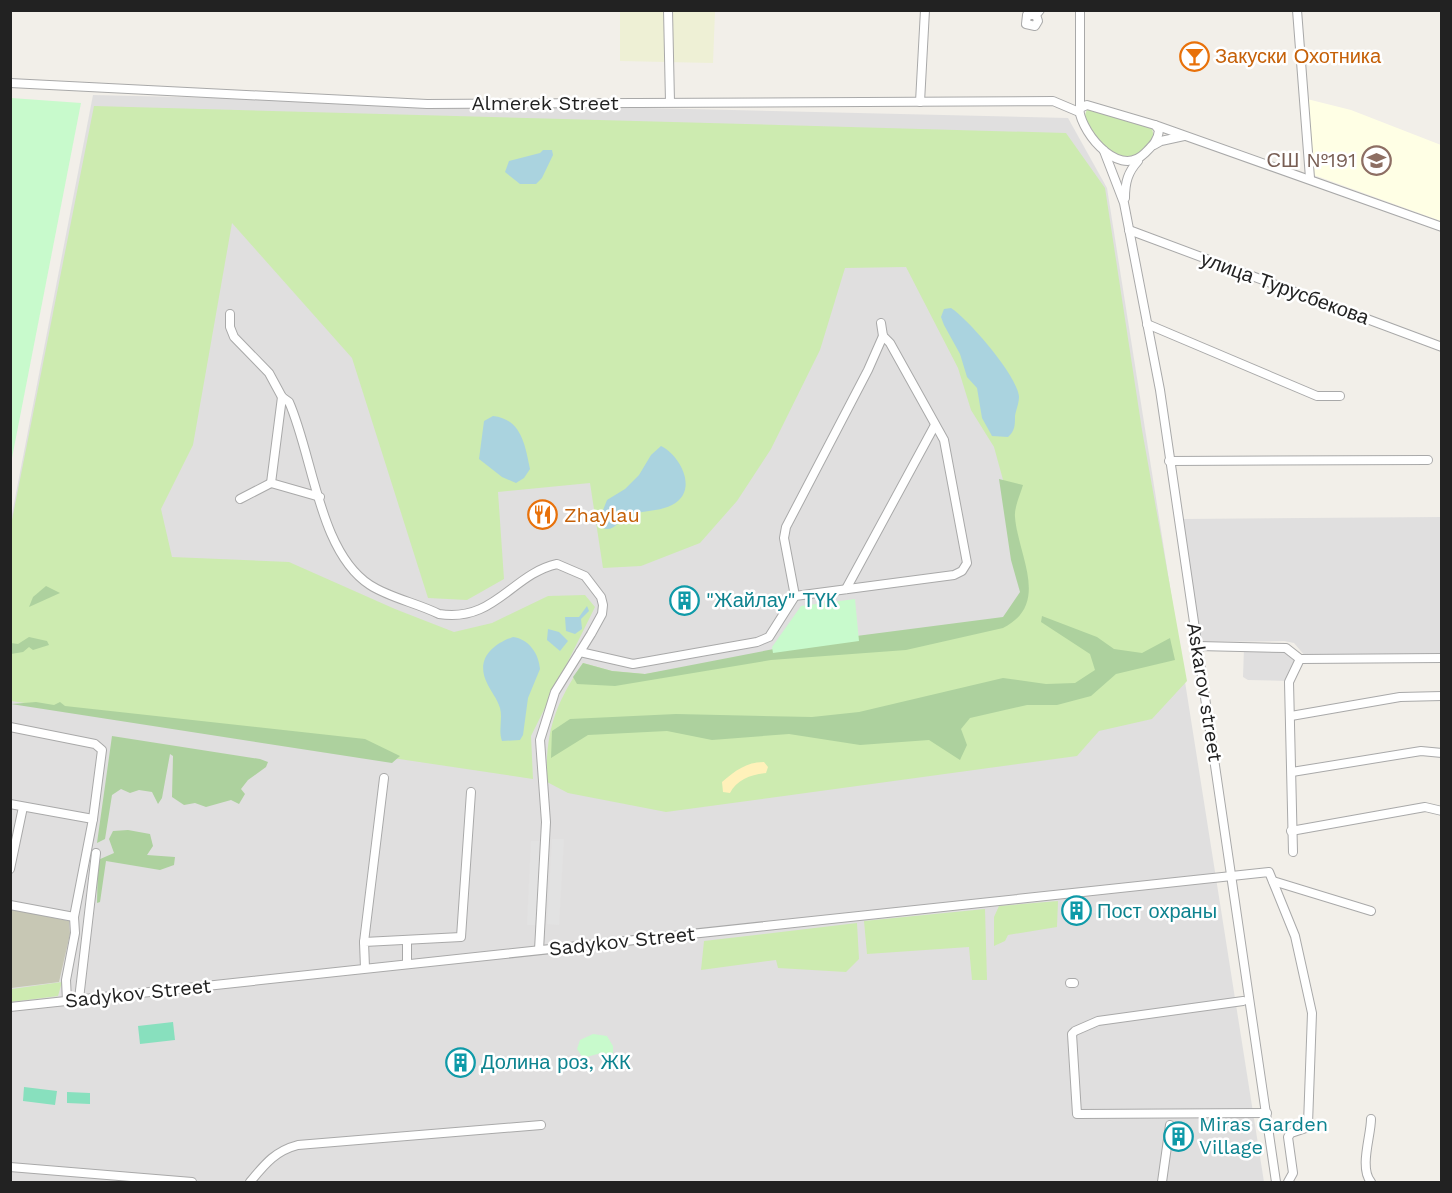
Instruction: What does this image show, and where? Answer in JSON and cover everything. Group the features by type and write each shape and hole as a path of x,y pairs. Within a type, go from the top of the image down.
{"street":[{"path":"668,10 670,102"},
{"path":"920,102 925,10"},
{"path":"1080,10 1079,110 1104,151 1124,203"},
{"path":"1297,10 1310,178"},
{"name":"Almerek Street","path":"10,83 427,104 1053,102 1079,110 1087,105 1188,136"},
{"path":"1124,203 1125,182 1131,169 1158,139 1159,130 1155,125"},
{"path":"1104,151 1114,159 1127,163 1139,159 1161,141 1177,136 1188,136 1442,227"},
{"name":"Askarov street","path":"1124,203 1147,324 1198,646 1233,874 1276,1182"},
{"name":"улица Турусбекова","path":"1129,230 1442,347"},
{"path":"230,314 230,327 234,337 269,373 282,397 289,402 341,553 356,574 372,587 439,614 458,615 495,603 524,578 543,567 557,564 585,576 601,597 602,614 555,692 540,740 546,822 539,950"},
{"path":"580,652 633,664 757,642 769,637 795,596 783,538 786,527 883,336 881,323"},
{"path":"1147,324 1317,396 1340,396"},
{"path":"795,596 954,575 962,571 967,563 944,440 890,343 883,336"},
{"path":"271,483 282,397"},
{"path":"846,589 935,425"},
{"path":"1169,461 1428,460"},
{"path":"240,499 271,483 320,497"},
{"path":"1198,646 1280,647 1291,650 1300,659 1442,658"},
{"path":"1293,852 1291,831 1292,716 1289,682 1300,659"},
{"path":"1292,716 1400,697 1442,696"},
{"path":"10,727 100,746 102,750 93,819 74,917 75,933 66,980 67,1001"},
{"path":"1292,772 1420,751 1442,753"},
{"path":"365,968 364,942 384,778"},
{"path":"364,942 461,937 471,792"},
{"path":"10,804 93,819"},
{"path":"10,869 23,807"},
{"path":"1291,831 1425,807 1442,811"},
{"path":"79,999 96,853"},
{"name":"Sadykov Street","path":"10,1007 1233,874 1269,872 1273,881"},
{"path":"1273,881 1371,911"},
{"path":"1273,881 1302,959 1312,1013 1308,1124 1306,1128 1290,1133 1288,1137 1293,1173 1287,1182"},
{"path":"10,905 74,917"},
{"path":"407,940 407,964"},
{"path":"1243,1001 1098,1021 1075,1031 1072,1034 1077,1114 1267,1113"},
{"path":"1371,1119 1366,1162 1367,1178 1371,1182"},
{"path":"250,1182 270,1157 298,1145 542,1125"},
{"path":"1162,1182 1170,1125"},
{"path":"10,1167 192,1182"}],"shaded area":[{"path":"620,11 715,11 713,63 620,61"},
{"path":"93,95 1068,118 1107,188 1264,1182 11,1182 11,519"},
{"name":"СШ №191","path":"1307,99 1351,110 1441,145 1441,221 1314,175"},
{"path":"1441,517 1441,660 1305,656 1294,643 1284,641 1200,642 1183,519"},
{"path":"1244,648 1282,650 1300,666 1289,681 1248,680 1243,677"},
{"path":"552,839 564,839 559,925 547,924"},
{"path":"531,841 540,841 537,925 527,925"},
{"path":"1137,902 1138,908 1087,914 1087,908"},
{"path":"10,909 69,921 70,934 59,982 11,988"}],"green space":[{"path":"10,98 81,103 11,463"},
{"path":"94,106 1066,133 1105,188 1142,430 1187,681 1152,719 1099,731 1077,756 666,812 568,793 547,782 548,748 559,705 583,663 612,671 645,674 1009,618 1023,589 1011,509 994,447 971,410 958,368 906,267 845,268 820,350 771,449 737,501 700,543 641,566 603,568 590,483 498,492 504,579 467,600 428,598 352,358 232,223 193,445 161,509 172,557 289,562 395,609 454,632 492,623 548,596 585,595 595,607 531,736 533,779 11,701 11,525"},
{"path":"1087,109 1152,128 1154,138 1137,156 1129,159 1113,155 1084,118"},
{"path":"999,479 1023,485 1015,517 1029,593 1026,606 1017,618 1003,628 906,650 771,660 615,686 577,684 573,677 583,663 612,671 645,674 810,642 1003,617 1020,592 1011,560"},
{"path":"46,586 60,593 29,607 33,597"},
{"path":"855,599 859,641 773,653 772,647 801,606"},
{"path":"1042,616 1097,637 1114,649 1142,653 1170,638 1175,660 1116,674 1091,696 1057,705 1027,705 970,718 961,729 967,745 960,760 929,740 860,745 789,734 712,740 667,731 588,735 551,758 552,731 570,719 676,714 812,717 859,712 1003,678 1046,684 1075,683 1095,670 1090,654 1041,622"},
{"path":"29,637 47,641 49,645 33,650 29,647 23,652 11,654 11,643 18,644"},
{"path":"36,702 54,705 60,702 65,706 365,739 400,756 392,763 11,704"},
{"path":"112,736 268,762 266,767 248,780 241,789 245,794 239,804 231,800 206,807 195,803 184,805 172,797 173,756 170,754 162,798 158,804 152,792 139,790 130,793 121,789 112,795 105,839 97,843"},
{"path":"128,830 150,834 153,846 147,855 175,857 174,865 160,870 106,861 100,902 97,903 98,860 114,853 109,839 113,831"},
{"path":"1058,901 1057,927 1008,935 1005,941 994,946 994,917 999,906"},
{"path":"985,909 987,980 972,980 969,947 867,954 864,921"},
{"path":"857,923 859,959 846,972 778,968 776,960 701,970 704,941"},
{"path":"62,982 58,996 11,1002 12,989"},
{"path":"173,1022 175,1040 140,1044 138,1026"},
{"path":"593,1034 607,1036 613,1046 613,1056 601,1053 583,1058 577,1049 580,1040"},
{"path":"24,1087 57,1091 55,1105 23,1101"},
{"path":"67,1092 90,1093 90,1104 67,1103"}],"sand":[{"path":"764,762 768,767 766,773 745,778 730,793 723,792 722,782 732,774 746,765"}],"water":[{"path":"543,150 552,150 553,155 542,178 536,184 520,184 505,172 509,161 540,153"},
{"path":"951,308 991,349 1016,388 1019,402 1015,425 1008,437 992,436 982,418 977,388 967,377 960,354 941,317 944,309"},
{"path":"493,416 502,418 516,427 523,442 530,469 524,478 516,483 502,477 479,459 484,421"},
{"path":"661,446 675,457 684,474 686,483 680,499 667,507 627,516 612,528 605,529 598,523 607,500 625,489 639,475 651,455"},
{"path":"587,606 589,611 581,619 582,629 575,634 566,631 565,617 579,617"},
{"path":"548,629 559,632 568,641 560,651 547,640"},
{"path":"513,637 519,638 532,648 538,658 540,669 528,698 523,735 520,740 502,741 500,708 487,683 483,667 493,648"}],"place":[{"name":"Закуски Охотника","path":"1194,56"},
{"name":"СШ №191","path":"1377,160"},
{"name":"Zhaylau","path":"543,515"},
{"name":"\"Жайлау\" ТҮК","path":"685,600"},
{"name":"Пост охраны","path":"1076,911"},
{"name":"Долина роз, ЖК","path":"460,1062"},
{"name":"Miras Garden Village","path":"1178,1136"}]}
